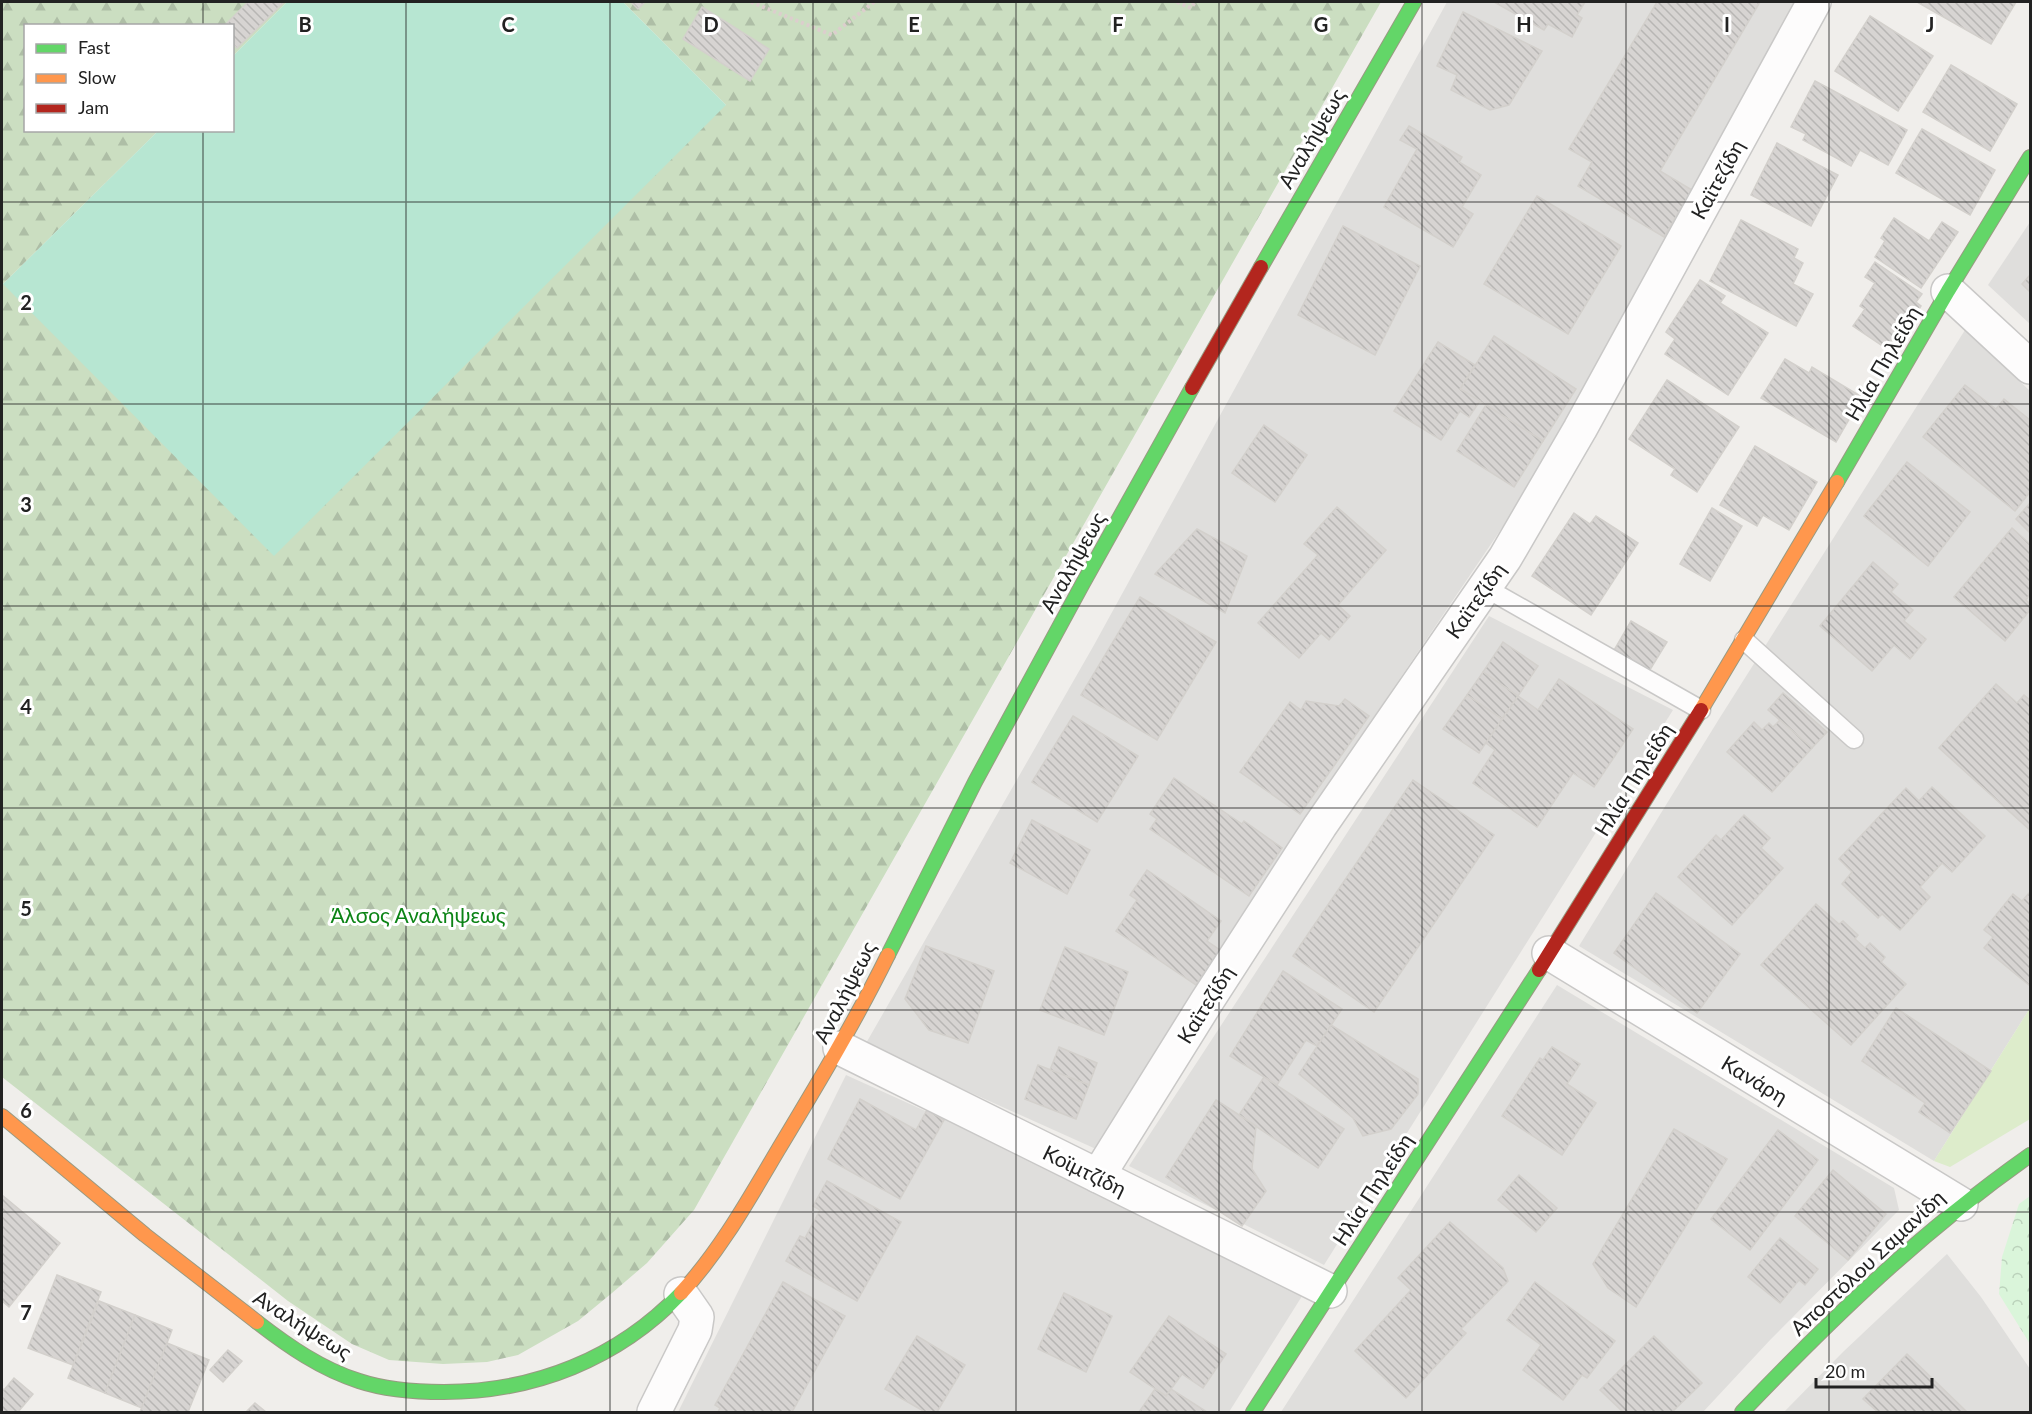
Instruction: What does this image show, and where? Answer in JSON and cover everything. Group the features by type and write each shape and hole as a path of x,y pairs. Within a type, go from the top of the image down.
{"street":[{"name":"Αναλήψεως","path":"2,1116 258,1323 309,1357 358,1381 423,1392 491,1390 523,1386 561,1374 610,1350 642,1328 692,1282 723,1239 840,1048 985,764 1215,347 1414,2"},
{"name":"Καϊτεζίδη","path":"1098,1176 1213,991 1320,826 1510,549 1580,429 1814,2"},
{"name":"Ηλία Πηλείδη","path":"1253,1413 1330,1291 1511,1016 1701,710 1948,291 2031,157"},
{"path":"1948,291 2031,367"},
{"name":"Κανάρη","path":"1549,953 1961,1204"},
{"name":"Κοϊμτζίδη","path":"840,1048 1330,1291"},
{"name":"Αποστόλου Σαμανίδη","path":"1742,1413 1874,1279 1961,1204 2031,1155"},
{"path":"654,1413 695,1330 697,1317 681,1294"}],"lane":[{"path":"1484,587 1701,710"},
{"path":"1744,640 1854,738"}],"path":[{"path":"751,2 832,35 874,2"},
{"path":"1177,2 1191,8 1195,2"}],"shaded area":[{"path":"1447,2 1797,2 1531,485 1296,832 1096,1149 865,1045 1094,645"},
{"path":"2030,222 2030,324 1988,285"},
{"path":"1965,330 2030,391 2030,1008 1934,1161 1579,946 1719,719"},
{"path":"1489,616 1673,710 1324,1265 1129,1166"},
{"path":"1557,985 1894,1188 1899,1210 1771,1339 1703,1412 1281,1412"},
{"path":"846,1075 996,1143 1304,1293 1229,1412 678,1412"},
{"path":"1947,1254 1981,1297 2030,1369 2030,1412 1784,1412 1843,1352"}],"green space":[{"name":"Άλσος Αναλήψεως","path":"2,2 287,2 234,55 234,24 24,24 24,132 157,132 3,284 726,105 623,2 1381,2 694,1210 647,1263 578,1321 518,1355 487,1362 443,1364 389,1360 352,1344 288,1301 2,1077"},
{"path":"287,2 623,2 726,105 274,556 3,284 157,132 234,132 234,55"},
{"path":"2030,1008 2030,1119 1950,1167 1934,1161"},
{"path":"2030,1196 2030,1344 1999,1294 2002,1257 2019,1204"}],"building":[{"path":"248,2 284,2 237,48 234,45 234,24 226,24"},
{"path":"631,2 645,2 638,9"},
{"path":"1494,2 1585,2 1577,15 1582,18 1572,37 1548,24 1544,30"},
{"path":"1657,2 1760,2 1660,171 1692,190 1664,237 1578,186 1592,162 1569,149"},
{"path":"1917,2 2016,2 1991,44"},
{"path":"702,7 769,49 750,81 683,39"},
{"path":"1463,12 1542,51 1509,105 1490,110 1451,90 1457,75 1437,66"},
{"path":"1870,16 1933,56 1898,111 1835,71"},
{"path":"1951,65 2017,104 1990,151 1923,112"},
{"path":"1815,81 1907,130 1888,165 1860,150 1851,166 1803,140 1806,134 1791,127"},
{"path":"1409,126 1462,157 1459,162 1481,175 1462,207 1473,214 1453,247 1384,207 1417,149 1400,140"},
{"path":"1922,129 1995,170 1970,215 1896,173"},
{"path":"1777,143 1838,175 1811,226 1751,195"},
{"path":"1537,196 1621,246 1568,334 1484,284"},
{"path":"1894,218 1929,241 1942,222 1958,232 1921,288 1875,257 1885,241 1881,238"},
{"path":"1741,220 1798,249 1794,258 1803,263 1793,284 1813,294 1796,326 1710,281"},
{"path":"1343,226 1420,266 1375,355 1298,315"},
{"path":"1875,262 1922,294 1916,302 1921,306 1914,317 1910,314 1887,349 1853,326 1865,309 1860,306 1875,283 1865,277"},
{"path":"2030,275 2030,292 2022,284"},
{"path":"1700,280 1725,296 1720,303 1768,333 1728,395 1665,354 1675,339 1666,332"},
{"path":"1494,336 1576,389 1543,441 1460,389"},
{"path":"1438,342 1475,365 1460,389 1480,401 1469,417 1460,411 1441,440 1394,411"},
{"path":"1785,359 1809,373 1812,367 1862,397 1836,442 1761,398"},
{"path":"1667,380 1739,427 1697,492 1671,475 1675,469 1629,439"},
{"path":"1965,385 1996,409 2004,399 2030,420 2030,492 2015,511 1923,437"},
{"path":"1486,405 1543,441 1514,487 1457,451"},
{"path":"1264,425 1307,455 1275,502 1232,473"},
{"path":"1755,446 1817,482 1789,530 1763,515 1757,526 1720,505"},
{"path":"1907,462 1970,512 1928,566 1864,516"},
{"path":"2030,503 2030,533 2016,519"},
{"path":"1337,507 1386,550 1338,605 1350,616 1329,640 1321,633 1299,658 1258,623 1318,555 1304,544"},
{"path":"1712,508 1742,526 1710,581 1680,564"},
{"path":"1574,513 1590,524 1596,516 1638,543 1591,615 1532,576"},
{"path":"2012,528 2030,544 2030,594 2026,600 2030,604 2030,610 2005,641 1954,597"},
{"path":"1197,529 1247,556 1225,613 1155,574"},
{"path":"1873,562 1898,584 1891,592 1913,610 1904,621 1926,639 1910,659 1894,645 1872,671 1820,626"},
{"path":"1140,597 1216,642 1157,740 1081,695"},
{"path":"1631,621 1667,642 1648,673 1613,652"},
{"path":"1503,642 1538,666 1518,696 1483,672"},
{"path":"1483,672 1518,696 1502,719 1467,695"},
{"path":"1559,679 1633,729 1594,787 1573,773 1537,827 1473,783 1495,750 1486,743 1518,696 1538,710"},
{"path":"1996,684 2017,703 2024,695 2030,700 2030,830 1939,748"},
{"path":"1783,693 1827,732 1812,748 1768,710"},
{"path":"1467,695 1502,719 1479,753 1443,729"},
{"path":"1345,699 1369,716 1300,814 1240,772 1290,702 1301,710 1306,701 1339,706"},
{"path":"1073,716 1138,756 1097,822 1032,782"},
{"path":"1780,720 1812,748 1772,792 1727,752 1754,722 1762,730 1769,723 1773,727"},
{"path":"1174,778 1242,824 1244,821 1282,848 1249,896 1150,829 1157,819 1150,814"},
{"path":"1413,780 1494,835 1374,1012 1293,956"},
{"path":"1932,787 1985,836 1952,872 1942,863 1920,887 1930,897 1900,930 1882,914 1878,918 1842,884 1852,872 1839,859 1906,788 1919,801"},
{"path":"1744,815 1770,838 1761,848 1783,868 1732,925 1678,877 1716,835 1721,840"},
{"path":"1032,820 1090,850 1067,894 1010,863"},
{"path":"1147,870 1221,921 1207,941 1220,950 1196,985 1116,931 1137,900 1130,895"},
{"path":"1656,893 1740,954 1697,1013 1614,953"},
{"path":"2029,893 2030,986 1984,948 1993,937 1984,930 2013,894 2022,901"},
{"path":"1816,904 1839,924 1843,921 1858,935 1855,939 1865,948 1870,943 1885,957 1881,962 1906,984 1851,1045 1761,965"},
{"path":"926,946 994,971 968,1043 929,1030 905,999"},
{"path":"1065,947 1128,972 1104,1035 1040,1010"},
{"path":"1283,971 1342,1009 1317,1046 1306,1040 1277,1085 1230,1056"},
{"path":"1896,1008 1991,1071 1950,1133 1919,1112 1925,1103 1862,1061"},
{"path":"1331,1025 1418,1079 1418,1094 1391,1129 1363,1136 1353,1118 1299,1074"},
{"path":"1059,1047 1097,1063 1089,1085 1050,1070"},
{"path":"1552,1047 1580,1064 1567,1084 1596,1103 1562,1155 1502,1116 1540,1058 1543,1060"},
{"path":"1038,1065 1089,1085 1076,1119 1025,1099"},
{"path":"1264,1077 1344,1129 1318,1168 1239,1115"},
{"path":"860,1099 916,1130 927,1110 944,1120 900,1199 828,1159"},
{"path":"1216,1100 1256,1126 1252,1169 1266,1191 1242,1226 1166,1177"},
{"path":"1674,1129 1727,1159 1636,1307 1608,1288 1593,1264"},
{"path":"1778,1130 1818,1160 1750,1250 1711,1219"},
{"path":"1833,1170 1886,1214 1848,1260 1795,1216"},
{"path":"1519,1175 1557,1208 1536,1232 1498,1200"},
{"path":"827,1181 901,1222 857,1301 786,1261 800,1236 805,1238 820,1210 813,1206"},
{"path":"2,1195 60,1243 9,1307 2,1301"},
{"path":"1450,1222 1503,1268 1508,1281 1461,1329 1466,1333 1406,1398 1355,1351 1411,1290 1398,1278"},
{"path":"1780,1238 1818,1269 1805,1285 1799,1280 1780,1303 1748,1277"},
{"path":"57,1275 101,1292 73,1365 28,1348"},
{"path":"783,1282 845,1316 792,1412 718,1412 720,1408 715,1405"},
{"path":"1535,1282 1615,1341 1587,1378 1582,1375 1563,1400 1523,1370 1541,1345 1507,1320"},
{"path":"1064,1293 1112,1316 1086,1372 1038,1349"},
{"path":"99,1301 135,1315 105,1393 68,1378"},
{"path":"135,1315 172,1330 142,1408 105,1393"},
{"path":"1169,1316 1226,1354 1203,1388 1182,1374 1166,1396 1130,1372"},
{"path":"917,1336 965,1365 937,1412 925,1412 885,1389"},
{"path":"1654,1336 1702,1383 1672,1412 1623,1412 1600,1390"},
{"path":"167,1343 209,1360 188,1412 140,1412"},
{"path":"228,1350 242,1361 223,1382 210,1370"},
{"path":"1907,1354 1967,1412 1878,1412 1863,1399"},
{"path":"14,1378 33,1394 18,1412 2,1412 2,1388 4,1390"},
{"path":"1155,1389 1166,1396 1171,1389 1207,1412 1139,1412"},
{"path":"255,1403 266,1412 246,1412"}],"traffic: fast":[{"path":"1261,267 1414,2"},
{"path":"1837,482 1948,291 2030,157"},
{"path":"888,955 975,782 1192,388"},
{"path":"1253,1412 1539,970"},
{"path":"1742,1412 1810,1342 1880,1276 1952,1214 2030,1155"},
{"path":"257,1322 305,1356 359,1381 380,1387 412,1391 477,1390 510,1386 573,1367 630,1336 681,1293"}],"traffic: slow":[{"path":"1701,710 1837,482"},
{"path":"681,1293 709,1260 745,1206 835,1053 888,955"},
{"path":"2,1116 145,1235 257,1322"}],"traffic: jam":[{"path":"1192,388 1261,267"},
{"path":"1539,970 1701,710"}]}
